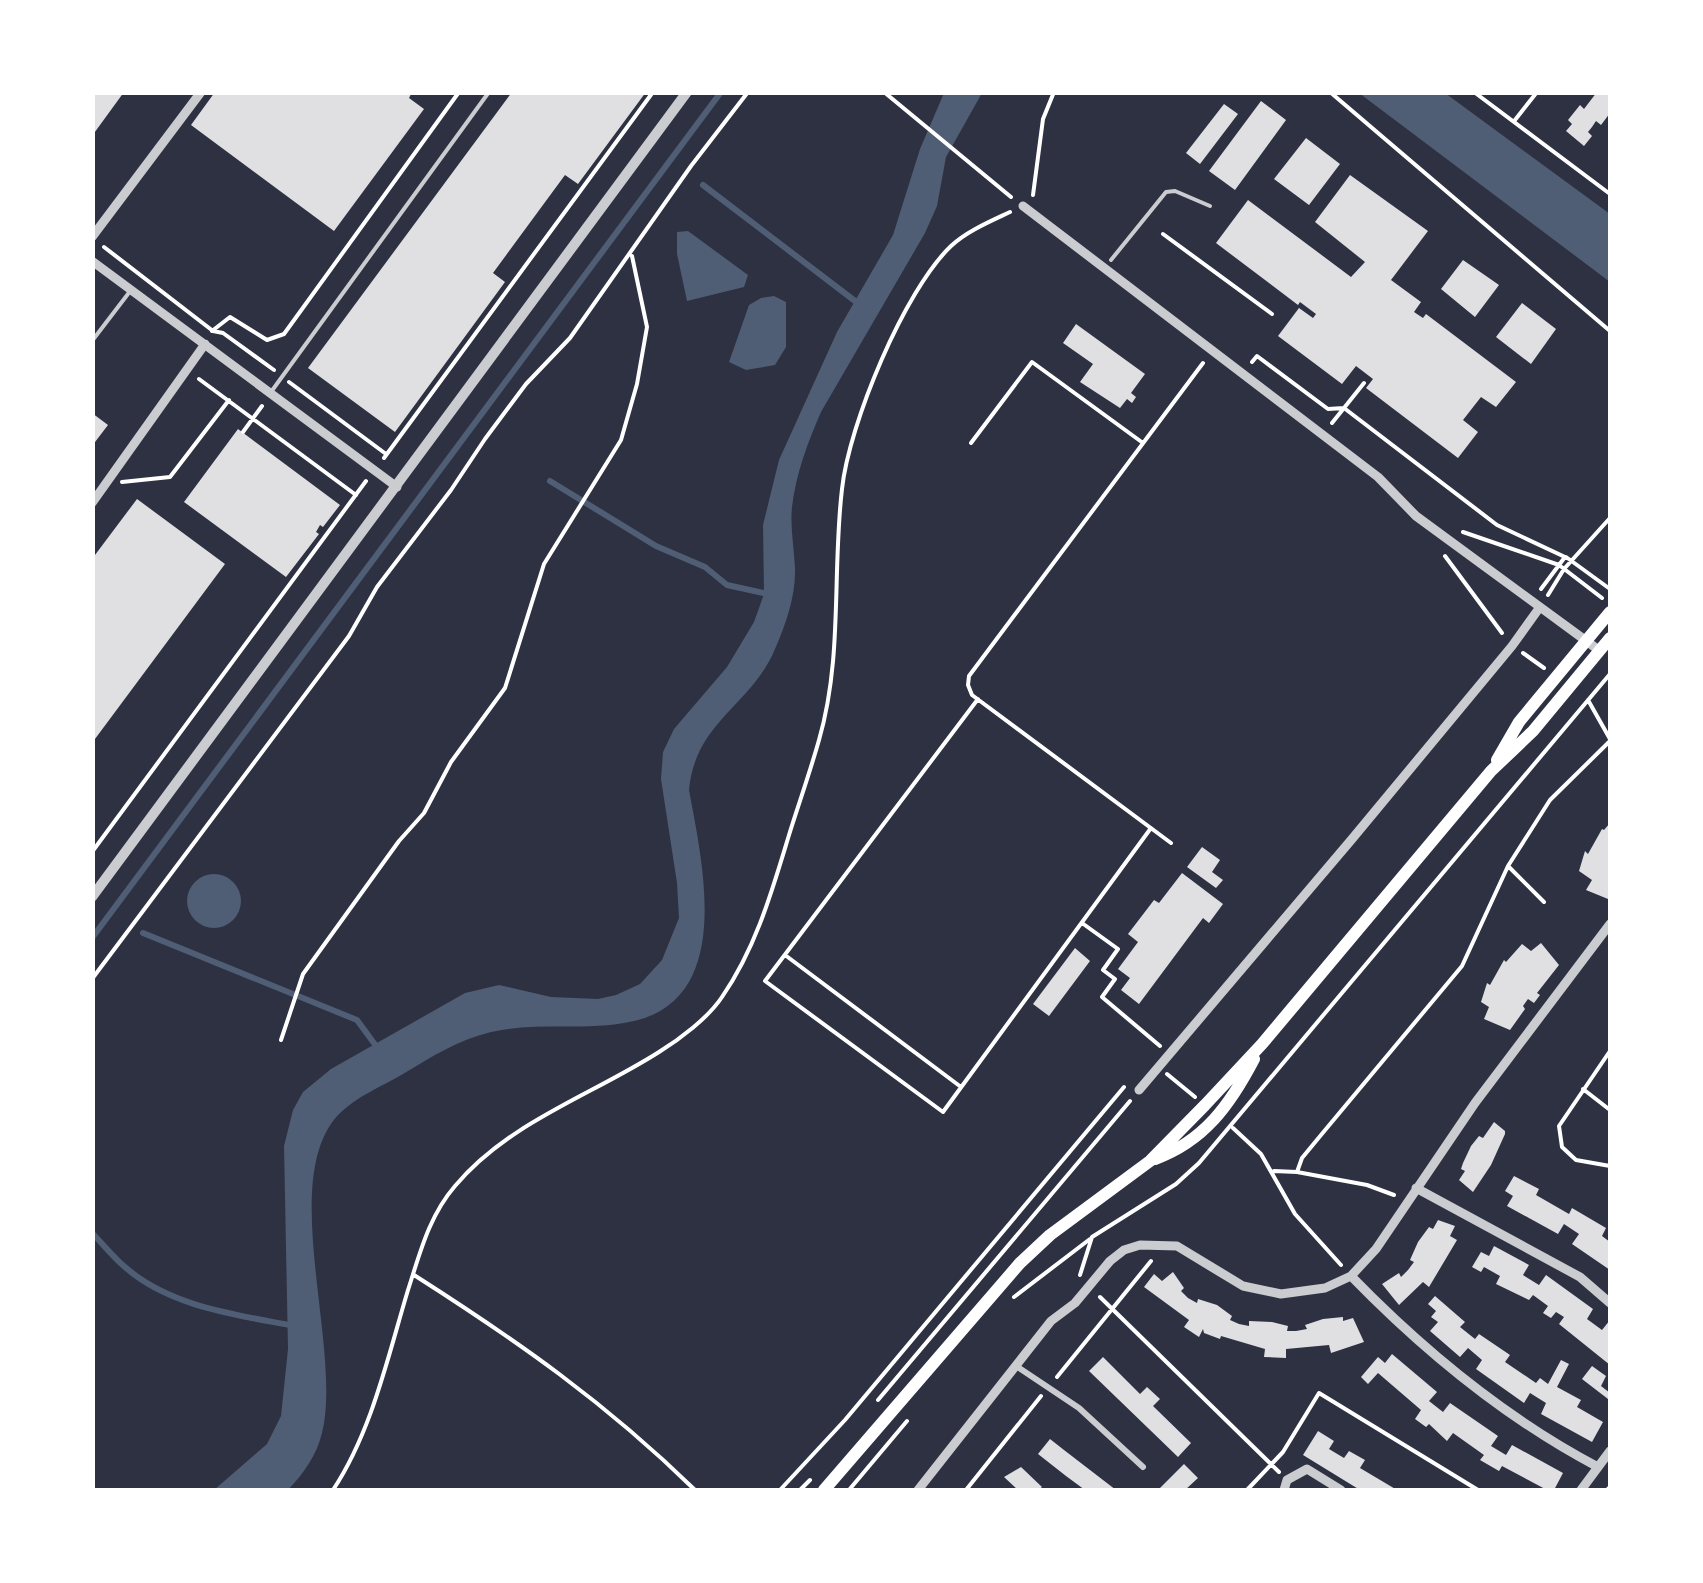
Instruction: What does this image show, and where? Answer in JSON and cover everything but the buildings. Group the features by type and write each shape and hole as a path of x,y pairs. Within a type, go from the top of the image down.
{"main road":[{"path":"1491,771 1519,722 1610,612"},
{"path":"824,1490 1020,1262 1050,1235 1150,1162 1262,1044 1491,771 1533,731 1610,638"}],"street":[{"path":"92,238 201,92"},
{"path":"92,897 687,92"},
{"path":"1023,206 1378,478 1416,516 1600,651"},
{"path":"92,262 397,487"},
{"path":"92,502 205,344"},
{"path":"1139,1090 1512,646 1536,604"},
{"path":"918,1490 1051,1320 1076,1303 1124,1250 1140,1245 1177,1246 1243,1286 1280,1294 1304,1293 1351,1276 1376,1249 1416,1188 1610,924"},
{"path":"1416,1188 1580,1277 1610,1303"},
{"path":"1351,1276 1405,1331 1446,1365 1551,1442 1604,1466"},
{"path":"1015,1366 1080,1408 1143,1466"},
{"path":"1580,1490 1604,1466 1610,1451"},
{"path":"1286,1485 1307,1470 1341,1490"}],"lane":[{"path":"270,394 489,92"},
{"path":"1111,260 1166,192 1184,194 1210,206"},
{"path":"92,342 131,290"}],"path":[{"path":"205,344 213,330 230,318 267,340 284,334 459,92"},
{"path":"92,852 653,92"},
{"path":"92,979 348,636 377,587 526,384 570,338 748,92"},
{"path":"886,94 894,92"},
{"path":"334,1490 376,1396 421,1247 440,1206 455,1185 519,1129 659,1052 720,1000 736,974 767,905 827,708 834,668 842,488 864,406 899,327 927,277 952,246 987,222 1023,206 1034,192 1043,119 1054,92"},
{"path":"1330,92 1610,332"},
{"path":"1474,92 1610,194"},
{"path":"1514,122 1536,92"},
{"path":"886,94 1023,206"},
{"path":"1163,234 1272,314"},
{"path":"92,238 386,454"},
{"path":"281,1040 302,974 399,841 424,813 451,762 505,688 544,564 621,440 637,384 647,327 631,253"},
{"path":"1171,843 978,699 968,686 968,676 1212,351"},
{"path":"1250,364 1257,356 1328,410 1344,408 1492,522 1573,561 1610,589"},
{"path":"971,444 1032,362 1143,443"},
{"path":"186,370 356,495"},
{"path":"1323,435 1364,382"},
{"path":"243,432 270,394"},
{"path":"106,484 170,477 229,400"},
{"path":"1536,604 1562,567 1573,561 1610,518"},
{"path":"1452,528 1562,567 1610,604"},
{"path":"1438,546 1504,635 1513,623"},
{"path":"1536,604 1565,557"},
{"path":"1512,646 1556,676"},
{"path":"1010,1300 1092,1237 1176,1184 1200,1164 1610,674"},
{"path":"1297,1172 1302,1158 1462,966 1508,866 1550,800 1610,740 1588,700 1570,685"},
{"path":"978,699 766,980 943,1112 1152,828"},
{"path":"1508,866 1544,902"},
{"path":"1082,923 1118,949 1103,970 1115,979 1102,996 1160,1046 1150,1057"},
{"path":"785,955 962,1087"},
{"path":"1610,1051 1558,1126 1562,1148 1576,1160 1610,1166"},
{"path":"780,1490 845,1420 1130,1080"},
{"path":"1582,1089 1610,1110"},
{"path":"873,1407 1139,1090"},
{"path":"1232,1127 1261,1154 1302,1223 1351,1276"},
{"path":"1274,1172 1297,1172 1367,1185 1408,1200"},
{"path":"1076,1303 1086,1249 1092,1237"},
{"path":"966,1490 1148,1262 1154,1260"},
{"path":"413,1275 508,1335 607,1408 695,1490"},
{"path":"1090,1286 1272,1465 1286,1485"},
{"path":"1246,1490 1272,1465 1319,1393 1478,1490"},
{"path":"849,1490 910,1418"},
{"path":"800,1490 812,1478"}],"water":[{"path":"944,93 982,93 946,157 937,206 925,233 821,412 807,446 792,507 794,589 775,649 753,685 713,730 693,767 689,790 704,888 704,924 699,957 687,985 666,1007 634,1021 509,1029 467,1040 370,1092 339,1114 321,1143 313,1179 315,1266 325,1357 326,1398 320,1441 309,1464 288,1490 214,1490 267,1444 281,1416 288,1349 284,1146 293,1110 303,1092 331,1069 465,993 499,985 551,997 598,999 640,984 662,960 679,918 661,779 663,752 674,729 727,667 754,622 764,594 763,525 779,460 837,332 893,235 920,149"},
{"path":"1359,93 1445,93 1610,214 1610,282"},
{"path":"688,231 748,275 744,287 687,301 677,254 677,232"},
{"path":"774,296 786,302 786,347 775,365 746,370 729,362 749,305"},
{"path":"214,874 233,882 241,901 233,920 214,928 195,920 187,901 195,882"}],"waterway":[{"path":"92,938 721,92"},
{"path":"703,185 855,301"},
{"path":"550,481 656,546 705,567 727,585 768,594"},
{"path":"143,933 357,1020 379,1050"},
{"path":"92,1233 125,1267 163,1292 228,1313 294,1326"}]}
